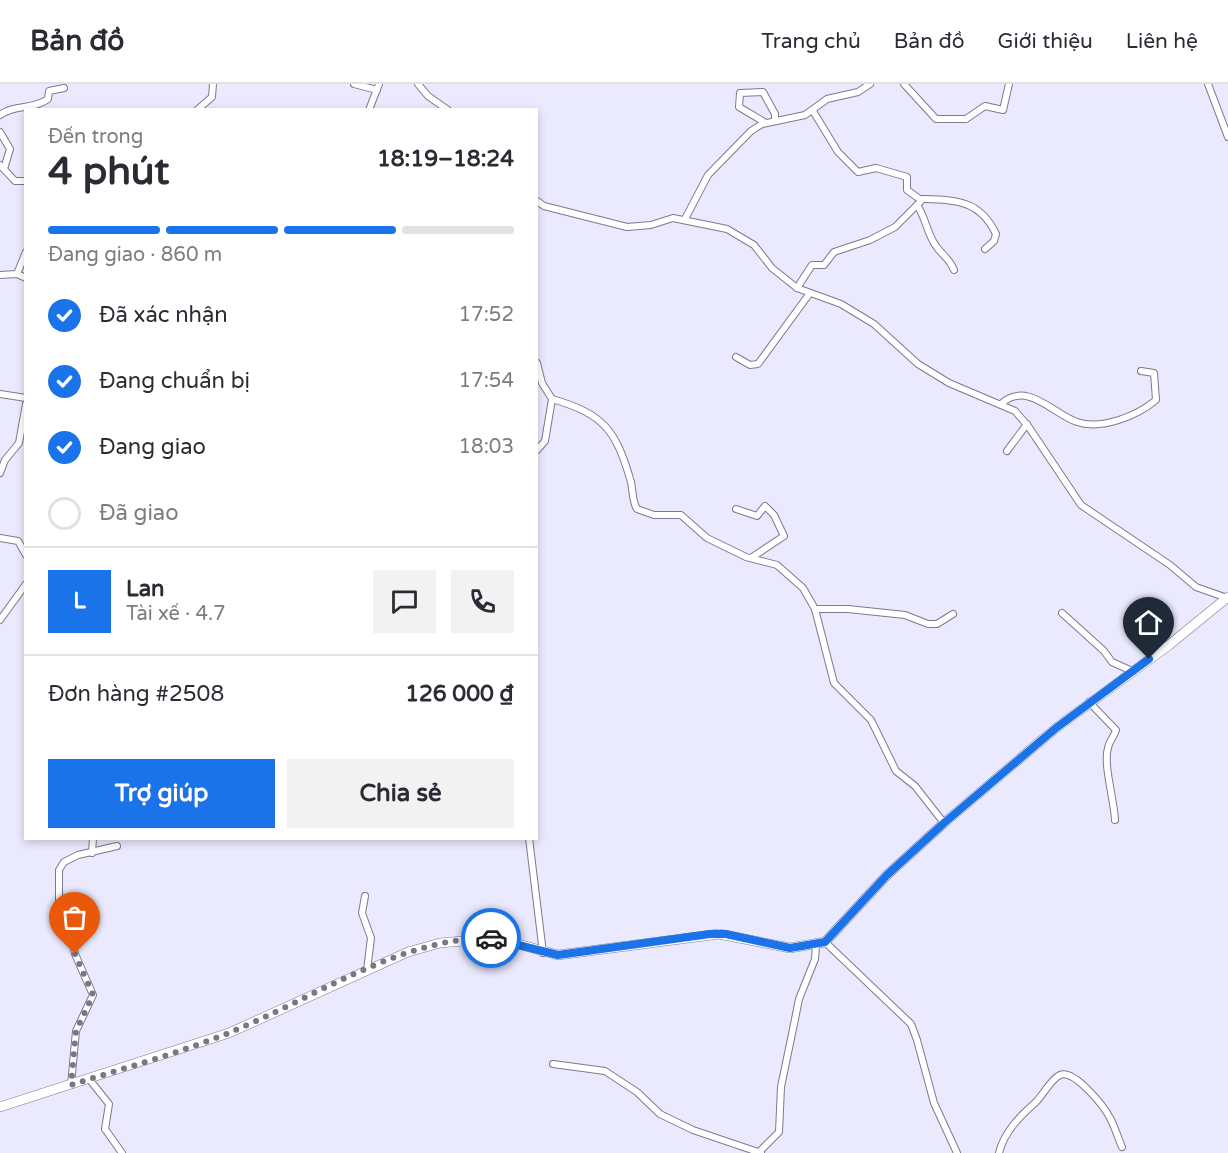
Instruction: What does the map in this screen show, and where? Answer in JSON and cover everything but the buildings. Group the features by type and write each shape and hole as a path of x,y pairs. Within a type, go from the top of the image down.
{"main road":[{"path":"0,1107 229,1033 414,949 452,941 496,938 543,952 566,954 719,934 790,948 821,944 887,875 944,823 1089,702 1227,597"}],"street":[{"path":"199,108 212,97 213,84"},
{"path":"354,84 378,87 370,108"},
{"path":"418,84 428,96 445,108"},
{"path":"685,219 708,175 751,131 766,123 813,111 827,99 858,92 870,84"},
{"path":"904,84 931,116 942,120 971,118 985,106 1003,110 1009,84"},
{"path":"1208,84 1228,137"},
{"path":"0,115 20,107 37,106 48,99 50,91 64,88"},
{"path":"766,123 739,107 740,93 763,92 775,114 775,122"},
{"path":"813,111 838,152 858,172 876,168 907,177 907,190 919,202 936,247 949,258 954,270"},
{"path":"0,132 10,149 2,167 15,181 24,181"},
{"path":"797,288 812,265 824,265 834,252 870,240 894,227 919,202 957,200 968,203 987,221 996,234 994,241 986,249"},
{"path":"538,202 550,208 627,227 651,225 669,218 723,227 754,245 772,268 797,288 841,304 874,324 918,364 949,383 1015,411 1027,424 1081,505 1168,564 1196,586 1227,597"},
{"path":"17,274 24,257"},
{"path":"0,275 17,274 24,277"},
{"path":"736,357 750,365 758,364 810,294"},
{"path":"538,367 542,382 552,399 545,441 538,449"},
{"path":"1001,404 1010,396 1027,396 1049,405 1075,421 1091,423 1114,421 1156,400 1154,373 1140,371"},
{"path":"0,394 24,398"},
{"path":"552,399 570,403 604,423 622,454 637,509 654,515 681,515 707,538 751,558 767,561 786,571 803,588 814,609 834,682 871,720 896,771 915,786 944,823"},
{"path":"0,473 5,460 19,443 24,416"},
{"path":"1007,451 1027,424"},
{"path":"736,509 757,516 765,506 774,515 784,536 751,558"},
{"path":"0,538 18,541 24,552"},
{"path":"0,620 24,587"},
{"path":"814,609 848,609 905,615 928,624 937,624 953,614"},
{"path":"1062,614 1104,651 1112,662 1132,671"},
{"path":"1089,702 1116,730 1109,743 1106,762 1112,784 1115,820"},
{"path":"92,853 93,840"},
{"path":"529,840 543,952"},
{"path":"71,1085 76,1031 93,995 75,954 69,921 59,902 59,870 64,862 78,855 117,846"},
{"path":"365,896 362,913 371,938 367,970"},
{"path":"553,1064 607,1072 638,1092 660,1114 686,1127 759,1153 779,1131 782,1087 799,999 821,944 911,1024 934,1103 957,1153"},
{"path":"999,1153 1006,1135 1021,1115 1044,1094 1058,1076 1066,1074 1076,1078 1103,1108 1109,1116 1122,1148"},
{"path":"89,1079 109,1104 106,1134 122,1153"}],"way so far":[{"path":"75,954 93,995 76,1031 71,1085 229,1033 414,949 452,941 491,938"}],"route":[{"path":"491,938 503,939 558,955 710,934 726,934 790,948 801,948 825,942 847,921 887,875 944,823 1056,728 1149,659"}]}
